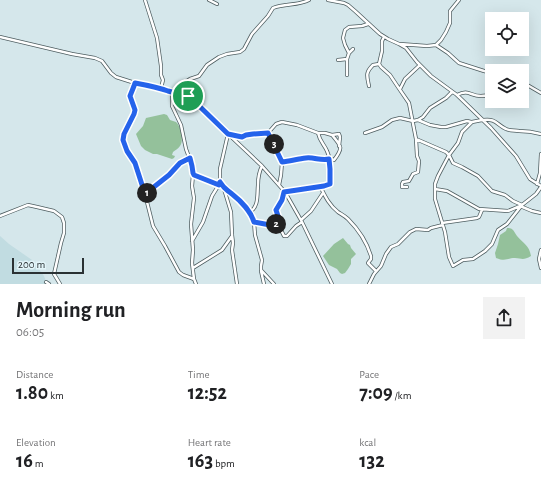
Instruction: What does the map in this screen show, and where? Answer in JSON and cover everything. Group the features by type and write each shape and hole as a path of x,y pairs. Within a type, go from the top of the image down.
{"street":[{"path":"145,0 158,38 161,75 163,80 161,88"},
{"path":"209,0 217,4"},
{"path":"188,96 184,84 192,78 199,76 209,64 222,56 241,51 252,34 274,7 300,4 309,0"},
{"path":"328,0 333,0 348,5 384,37 400,44 435,80 457,96 483,120 516,156 530,179 541,186 537,193 521,206 505,226 498,230 492,244 485,251 473,259 465,260 453,266 449,257 445,232 435,199 435,184 449,155 458,143 462,132 472,122"},
{"path":"400,44 427,46 436,45 446,32 450,23 450,12 459,0"},
{"path":"349,53 345,45 343,35 345,30 350,27 368,24"},
{"path":"0,37 63,52 97,58 102,61 116,77 188,96 262,166 285,193 301,221 332,284"},
{"path":"379,64 382,51 382,41 384,37"},
{"path":"436,45 458,63 485,72"},
{"path":"347,75 347,59 349,53 353,49"},
{"path":"338,60 347,59"},
{"path":"369,86 366,76 373,65 379,64"},
{"path":"379,64 390,75 409,102 416,139 416,156 419,161 418,171 413,174 409,181 402,183 402,187 407,187"},
{"path":"400,90 405,79 420,65"},
{"path":"135,83 130,96 135,110 124,134 123,140 127,151 135,163 153,226 177,269 181,274 194,279"},
{"path":"529,86 541,93"},
{"path":"172,92 172,106 181,125 186,149 194,175 192,186 194,198 191,224 193,268 196,284"},
{"path":"418,120 423,117 430,108 452,92"},
{"path":"457,96 467,92 478,96 485,96"},
{"path":"365,133 382,127 392,120 400,118 418,120 438,127 446,127 467,122 493,120 508,130 528,131 541,134"},
{"path":"228,134 242,137 246,135 268,133 276,124 282,122 297,124 318,134 325,133 339,135 340,151 333,160 306,158 282,162"},
{"path":"268,133 282,162 279,186"},
{"path":"192,242 203,222 213,194 220,184 220,169 228,134"},
{"path":"285,193 330,184 329,159 326,149 320,141 318,134"},
{"path":"332,135 340,146"},
{"path":"416,139 446,152 453,163 478,176 492,191 505,195 521,206 532,211 541,213"},
{"path":"537,184 541,154"},
{"path":"145,194 169,175 180,163 190,158"},
{"path":"250,212 254,209 258,197 258,180 262,166"},
{"path":"194,175 220,184 250,212 254,222 255,235 262,260 261,270 264,284"},
{"path":"320,186 330,204 347,219 361,236 371,255 371,259 368,263 376,271"},
{"path":"224,189 231,212 232,250 237,284"},
{"path":"435,189 446,191 482,210 508,211 521,206"},
{"path":"285,193 276,210 280,222 279,226 283,234 286,236 311,211 323,192"},
{"path":"0,216 28,205 54,211 62,217 64,223 64,233 54,274 60,284"},
{"path":"369,284 372,276 382,266 389,249 398,244 410,232 416,229 428,230 442,224 477,218 482,210"},
{"path":"254,222 270,225 276,224 279,226"},
{"path":"193,268 222,250 232,236"},
{"path":"541,250 539,259 541,268"},
{"path":"261,270 274,284"}],"shaded area":[{"path":"0,236 32,260 44,276 47,284 0,284"}],"green space":[{"path":"164,114 167,115 170,120 178,124 181,134 181,144 173,152 172,155 175,156 172,159 153,154 145,150 141,146 136,134 143,126 146,118"},
{"path":"507,228 512,229 526,245 531,256 523,259 515,258 502,260 496,258 495,253 500,235 506,231"},
{"path":"343,238 356,254 351,259 351,264 348,269 342,274 337,269 329,265 323,256 334,244"}],"route":[{"path":"135,83 158,87 188,96 228,134 242,137 246,135 268,133 282,162 306,158 318,160 329,159 330,184 284,192 285,193 282,200 276,210 280,222 279,226 276,224 270,225 254,222 250,212 233,195 224,189 220,182 219,185 194,175 190,158 180,163 169,175 145,194 135,163 127,151 123,140 123,136 133,118 135,110 130,98 130,93 135,83"}]}
